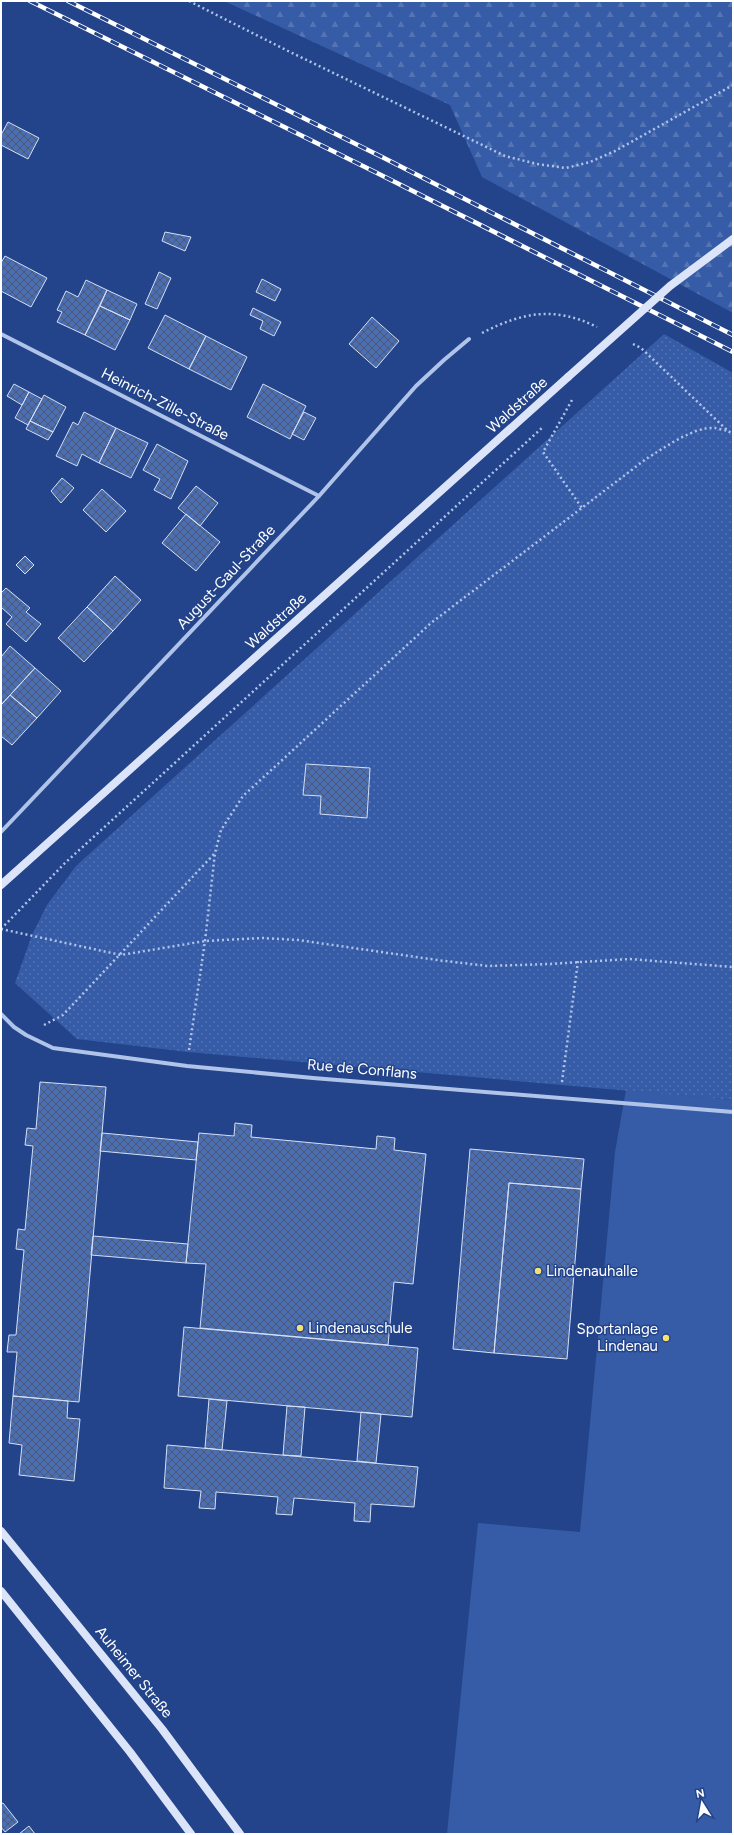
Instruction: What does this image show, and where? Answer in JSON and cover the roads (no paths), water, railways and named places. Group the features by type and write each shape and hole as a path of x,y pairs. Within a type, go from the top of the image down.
{"main road":[{"name":"Waldstraße","path":"1,885 670,286 733,239"},
{"name":"Auheimer Straße","path":"1,1531 162,1729 240,1834"},
{"path":"1,1591 130,1752 191,1834"}],"street":[{"name":"Heinrich-Zille-Straße","path":"1,334 319,496"},
{"name":"August-Gaul-Straße","path":"1,832 319,496 416,386 469,339"},
{"name":"Rue de Conflans","path":"1,1014 14,1027 26,1035 53,1048 187,1066 313,1078 733,1112"}],"railway":[{"path":"30,1 733,352"},
{"path":"68,1 382,157 733,335"}],"place":[{"name":"Lindenauhalle","path":"538,1271"},
{"name":"Lindenauschule","path":"300,1328"},
{"name":"Sportanlage Lindenau","path":"666,1338"}]}
